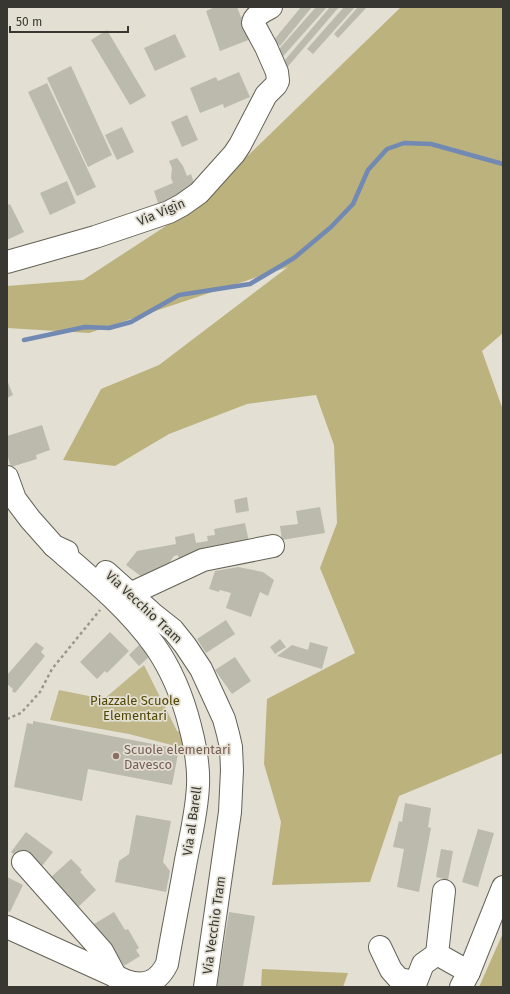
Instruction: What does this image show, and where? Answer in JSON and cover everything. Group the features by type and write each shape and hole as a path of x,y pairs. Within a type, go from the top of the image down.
{"street":[{"name":"Via Vigìn","path":"7,262 95,237 169,212 188,202 199,193 234,154 266,95 278,81 277,72 253,23 255,17 271,7"},
{"name":"Via al Barell","path":"7,477 15,499 30,520 54,546 121,595 156,647 173,678 181,697 193,739 198,772 197,801 167,964 160,975 148,983 134,984 7,927"},
{"path":"121,595 203,560 273,546"},
{"name":"Via Vecchio Tram","path":"121,595 173,630 194,657 201,669 224,719 230,747 232,777 230,812 205,987"},
{"path":"23,862 102,951 116,977"},
{"path":"437,954 465,979 503,888"},
{"path":"380,948 387,978 416,982 423,964 437,954 444,891"}],"path":[{"path":"7,719 21,713 40,692 52,669 121,595"}],"green space":[{"name":"Piazzale Scuole Elementari","path":"144,665 177,731 183,733 187,749 129,734 50,720 59,690 104,699"}],"shaded area":[{"path":"401,7 503,7 503,333 482,351 503,410 503,753 399,796 370,882 272,885 281,822 264,764 267,699 355,653 320,568 337,523 334,445 316,395 247,404 169,434 115,466 63,460 101,389 159,365 288,267 89,333 7,328 7,286 83,280 192,209"},
{"path":"503,933 503,987 479,987"},
{"path":"262,969 348,973 343,987 261,987"}],"building":[{"path":"215,7 237,7 251,39 220,51 206,11"},
{"path":"301,7 312,7 280,46 273,41"},
{"path":"316,7 327,7 278,62 272,57"},
{"path":"330,7 339,7 284,71 279,67"},
{"path":"344,7 355,7 313,54 307,49"},
{"path":"358,7 367,7 338,38 334,34"},
{"path":"107,30 146,96 130,105 91,40"},
{"path":"175,34 186,57 155,71 144,48"},
{"path":"71,66 112,155 88,167 47,78"},
{"path":"239,72 250,97 224,108 223,104 200,113 190,88 216,77 218,81"},
{"path":"47,83 96,187 77,196 28,92"},
{"path":"187,115 198,140 182,147 171,122"},
{"path":"122,127 134,152 117,160 105,135"},
{"path":"177,158 183,166 187,176 191,174 197,192 161,212 154,191 173,183 171,178 172,168 169,161"},
{"path":"67,181 76,203 50,215 40,193"},
{"path":"10,204 24,232 7,240 7,205"},
{"path":"7,380 13,395 7,398"},
{"path":"42,425 50,450 36,455 37,459 11,467 7,454 7,436"},
{"path":"247,497 249,511 236,513 234,500"},
{"path":"320,507 325,533 282,540 280,526 298,524 296,511"},
{"path":"245,523 249,542 179,563 178,555 174,556 159,577 146,580 126,565 137,551 176,544 175,537 194,533 196,543 208,541 207,536 215,535 214,529"},
{"path":"238,567 263,572 274,580 268,596 260,592 251,617 226,608 231,593 209,589 215,571"},
{"path":"226,620 235,634 206,653 197,639"},
{"path":"110,632 129,651 107,673 105,671 97,679 80,662"},
{"path":"280,639 286,647 275,654 270,647"},
{"path":"36,642 44,648 41,652 45,656 15,693 7,684 7,675"},
{"path":"310,642 328,647 322,669 277,656 292,645 308,650"},
{"path":"139,645 150,656 139,666 129,655"},
{"path":"235,657 251,681 232,694 215,670"},
{"path":"33,721 179,749 172,785 88,769 82,801 14,787 27,723 33,724"},
{"path":"405,803 431,808 428,827 431,828 419,892 397,887 404,849 393,847 399,821 402,822"},
{"path":"136,815 171,821 163,862 170,871 166,892 115,882 119,861 129,854"},
{"path":"478,829 494,833 478,887 462,882"},
{"path":"26,832 53,852 42,866 27,856 23,862 11,852"},
{"path":"441,849 453,851 448,880 436,877"},
{"path":"71,859 82,870 80,872 96,890 77,908 50,878"},
{"path":"7,877 23,885 10,912 7,911"},
{"path":"114,912 125,930 128,929 139,948 136,950 140,956 124,966 120,959 118,961 94,924"},
{"path":"229,912 255,916 243,987 217,987"}],"waterway":[{"path":"24,340 85,327 109,328 131,322 179,295 250,284 294,258 331,227 353,204 368,170 387,149 404,143 431,144 503,164"}],"place":[{"name":"Scuole elementari Davesco","path":"116,756"}]}
